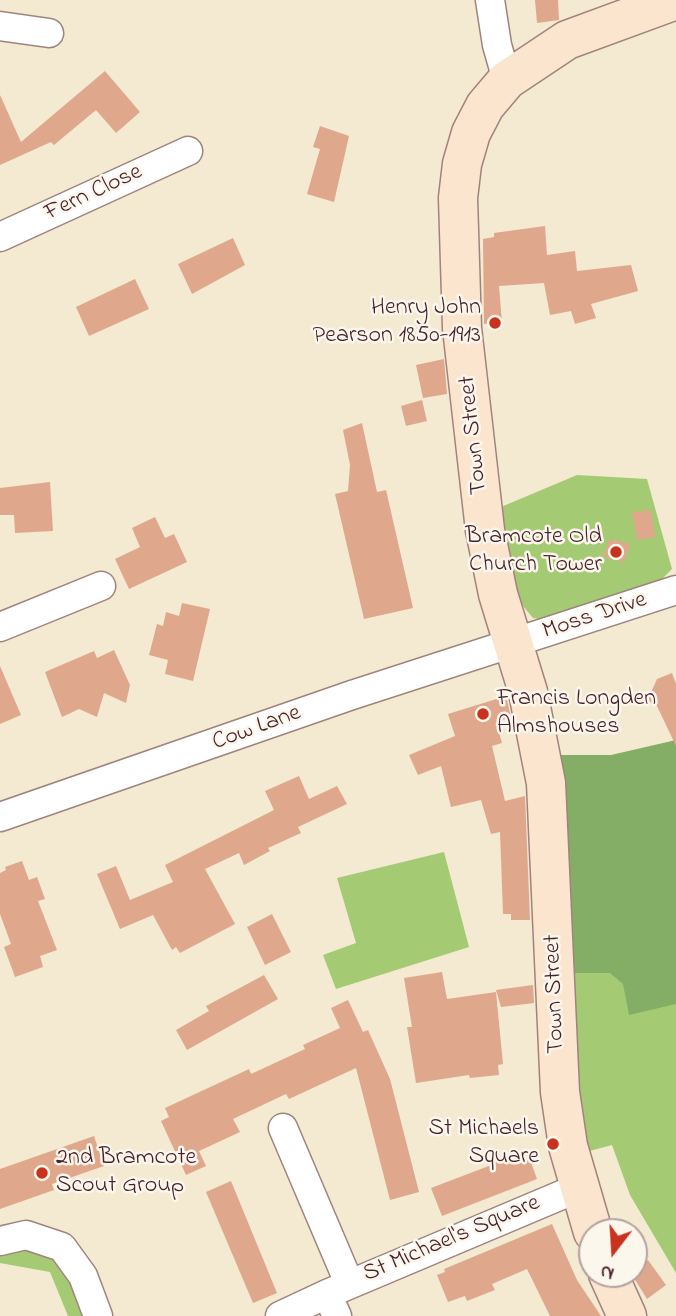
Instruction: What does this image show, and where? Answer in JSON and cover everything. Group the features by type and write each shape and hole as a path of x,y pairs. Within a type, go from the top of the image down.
{"street":[{"path":"490,0 497,45 507,80"},
{"name":"Town Street","path":"588,1218 578,1188 560,1092 549,810 539,738 514,642 498,594 485,530 462,328 458,198 471,132 485,106 507,80 568,40 676,0"},
{"path":"0,26 49,33"},
{"name":"Fern Close","path":"0,237 188,150"},
{"path":"0,627 101,586"},
{"name":"Moss Drive","path":"514,642 676,590"},
{"name":"Cow Lane","path":"0,817 514,642"},
{"path":"283,1128 338,1298"},
{"name":"St Michael's Square","path":"280,1316 338,1298 578,1188"},
{"path":"0,1241 26,1235 62,1247 83,1276 98,1316"},
{"path":"614,1288 627,1316"}],"green space":[{"path":"577,475 647,479 672,569 659,582 542,619 533,618 523,606 517,591 501,507"},
{"path":"676,740 676,1004 629,1015 623,984 610,973 570,973 570,890 561,755 611,755"},
{"path":"444,852 469,947 336,989 323,955 356,943 337,878"},
{"path":"676,957 676,1273 648,1226 648,1218 644,1218 630,1195 612,1145 586,1152 576,1092 570,973"},
{"path":"14,1246 61,1261 87,1316 68,1316 50,1272 0,1263 0,1251"}],"building":[{"path":"535,0 558,0 559,20 537,23"},
{"path":"105,71 140,112 116,133 96,110 54,145 51,142 0,165 0,95 21,142"},
{"path":"320,126 349,136 334,202 307,194 320,149 313,147"},
{"path":"545,226 547,255 575,251 577,271 631,265 638,291 591,304 596,318 575,324 571,311 550,315 544,283 499,286 502,323 484,324 483,239 494,237 494,233"},
{"path":"233,238 245,265 192,294 178,264"},
{"path":"135,279 149,309 89,336 76,307"},
{"path":"444,359 447,394 423,398 416,365"},
{"path":"422,400 427,421 406,426 401,406"},
{"path":"362,423 377,492 386,490 413,608 364,619 335,494 348,491 350,465 343,430"},
{"path":"50,482 53,531 15,533 14,515 0,515 0,488"},
{"path":"651,510 655,537 637,540 632,512"},
{"path":"155,517 165,538 174,534 187,562 129,589 115,559 140,547 132,528"},
{"name":"Bramcote Old Church Tower","path":"609,539 630,544 624,562 604,557"},
{"path":"182,603 210,609 193,681 165,674 168,660 149,655 157,624 163,626 166,612 179,616"},
{"path":"114,650 130,685 126,703 104,693 97,717 79,709 62,717 45,672 94,651 97,658"},
{"path":"0,666 21,715 0,724"},
{"path":"672,673 676,684 676,746 656,704 647,701 657,679"},
{"path":"506,696 511,717 496,722 502,743 492,746 505,801 525,796 530,920 511,920 511,914 503,914 500,832 491,834 481,800 451,807 441,766 418,775 409,755 455,736 448,714"},
{"path":"299,776 309,799 337,786 347,804 298,827 301,833 268,848 270,851 244,865 239,853 205,869 235,924 180,953 176,947 172,950 153,915 120,929 97,874 116,866 130,900 173,882 165,865 274,810 265,791"},
{"path":"22,861 29,880 37,877 45,899 38,901 57,950 40,956 43,967 15,977 4,947 11,944 0,914 0,873 6,870 5,867"},
{"path":"272,914 291,952 265,965 247,927"},
{"path":"442,972 447,999 496,992 503,1064 498,1065 499,1075 470,1078 469,1075 416,1083 407,1027 412,1027 404,978"},
{"path":"264,975 278,999 187,1050 176,1030 209,1011 206,1006"},
{"path":"533,985 534,1003 501,1007 496,990"},
{"path":"348,1000 363,1032 368,1030 390,1079 419,1192 390,1200 356,1068 289,1099 286,1094 233,1119 240,1132 199,1151 206,1166 186,1175 161,1121 169,1117 165,1108 249,1069 251,1074 305,1049 303,1045 340,1028 331,1008"},
{"name":"2nd Bramcote Scout Group","path":"94,1136 104,1166 52,1184 54,1190 0,1209 0,1169"},
{"path":"519,1150 522,1159 529,1157 537,1179 442,1216 431,1188 494,1164 493,1161"},
{"path":"231,1181 277,1293 253,1303 206,1192"},
{"path":"552,1224 578,1282 578,1288 582,1288 601,1316 550,1316 527,1269 492,1284 495,1290 467,1301 465,1296 448,1302 437,1275 445,1272 444,1269"},
{"path":"648,1260 666,1285 647,1299 640,1288 648,1288"}],"place":[{"name":"Henry John Pearson 1850-1913","path":"495,323"},
{"name":"Bramcote Old Church Tower","path":"616,552"},
{"name":"Francis Longden Almshouses","path":"483,714"},
{"name":"St Michaels Square","path":"553,1144"},
{"name":"2nd Bramcote Scout Group","path":"42,1173"}]}
